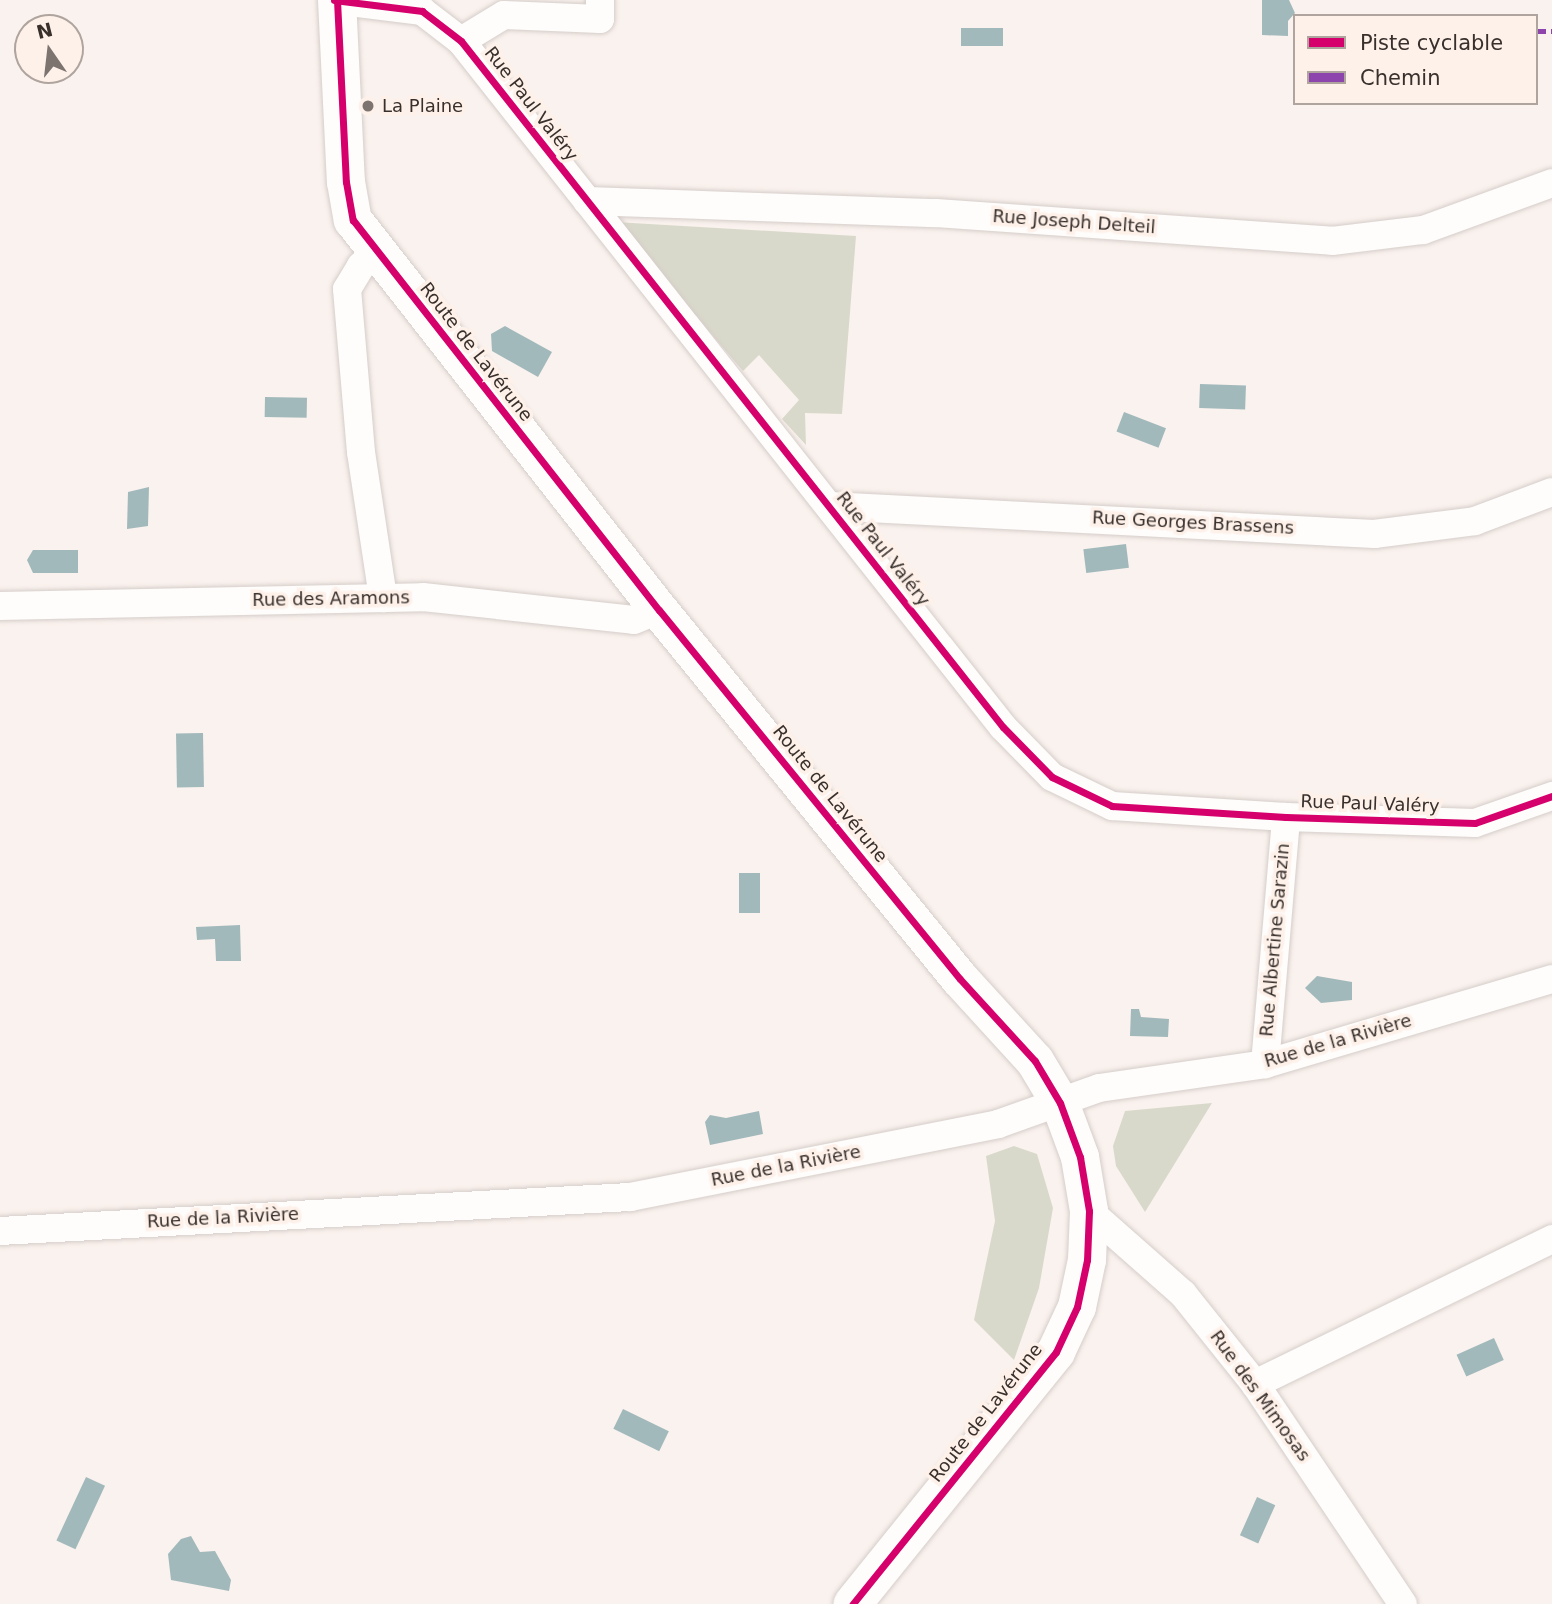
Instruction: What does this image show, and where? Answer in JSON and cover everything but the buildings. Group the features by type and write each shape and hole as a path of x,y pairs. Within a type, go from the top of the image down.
{"street":[{"name":"Rue Paul Valéry","path":"336,0 422,11 461,41 1003,727 1052,777 1112,806 1286,817 1475,822 1552,796"},
{"name":"Route de Lavérune","path":"336,0 346,182 353,220 659,610 960,979 1035,1061 1060,1103 1080,1157 1089,1211 1087,1260 1077,1307 1056,1352 853,1604"},
{"path":"461,41 504,15 600,19 600,0"},
{"name":"Rue Joseph Delteil","path":"587,201 936,213 1332,241 1423,230 1552,183"},
{"path":"376,252 361,266 347,289 361,452 383,598"},
{"name":"Rue Georges Brassens","path":"829,506 1374,534 1475,521 1552,492"},
{"name":"Rue des Aramons","path":"0,606 423,597 634,620 659,610"},
{"name":"Rue Albertine Sarazin","path":"1265,1064 1286,817"},
{"name":"Rue de la Rivière","path":"0,1231 630,1197 998,1124 1099,1088 1265,1064 1552,979"},
{"name":"Rue des Mimosas","path":"1089,1211 1183,1294 1255,1384 1403,1604"},
{"path":"1255,1384 1552,1239"}],"shaded area":[{"path":"615,222 856,236 842,414 805,413 806,445 782,419 799,400 759,355 743,371"},
{"path":"1212,1103 1145,1212 1116,1166 1113,1146 1125,1111"},
{"path":"1014,1146 1037,1154 1053,1208 1039,1288 1014,1360 974,1320 995,1221 986,1156"}],"water":[{"path":"1262,0 1289,0 1295,13 1288,21 1288,36 1262,35"},
{"path":"961,28 1003,28 1003,46 961,46"},
{"path":"505,326 552,352 538,377 492,351 491,334"},
{"path":"1200,384 1246,386 1245,410 1199,408"},
{"path":"265,397 307,398 307,418 265,417"},
{"path":"1124,412 1166,428 1158,448 1116,432"},
{"path":"149,487 148,526 127,529 128,492"},
{"path":"1126,544 1129,568 1086,573 1083,549"},
{"path":"33,550 78,550 78,573 33,573 27,560"},
{"path":"176,733 203,733 204,787 177,787"},
{"path":"739,873 760,873 760,913 739,913"},
{"path":"240,925 241,961 216,961 215,939 197,940 196,927"},
{"path":"1317,976 1352,982 1352,1000 1321,1003 1305,988"},
{"path":"1131,1009 1139,1009 1141,1017 1169,1019 1168,1037 1130,1036"},
{"path":"759,1111 763,1134 710,1145 705,1122 710,1115 726,1118"},
{"path":"1494,1338 1504,1360 1466,1377 1457,1355"},
{"path":"623,1409 669,1431 659,1451 613,1429"},
{"path":"86,1477 105,1486 75,1549 56,1540"},
{"path":"1257,1497 1275,1505 1258,1544 1240,1535"},
{"path":"191,1536 200,1552 215,1551 231,1580 229,1591 171,1580 168,1554 181,1539"}],"marked path":[{"path":"1538,31 1552,31"}],"cycle path":[{"path":"334,0 422,11 461,41 1003,727 1052,777 1112,806 1286,817 1475,823 1552,796"},
{"path":"337,0 346,182 353,220 659,610 960,979 1035,1061 1060,1103 1080,1157 1089,1211 1087,1260 1077,1307 1056,1352 853,1604"}],"place":[{"name":"La Plaine","path":"368,106"}]}
